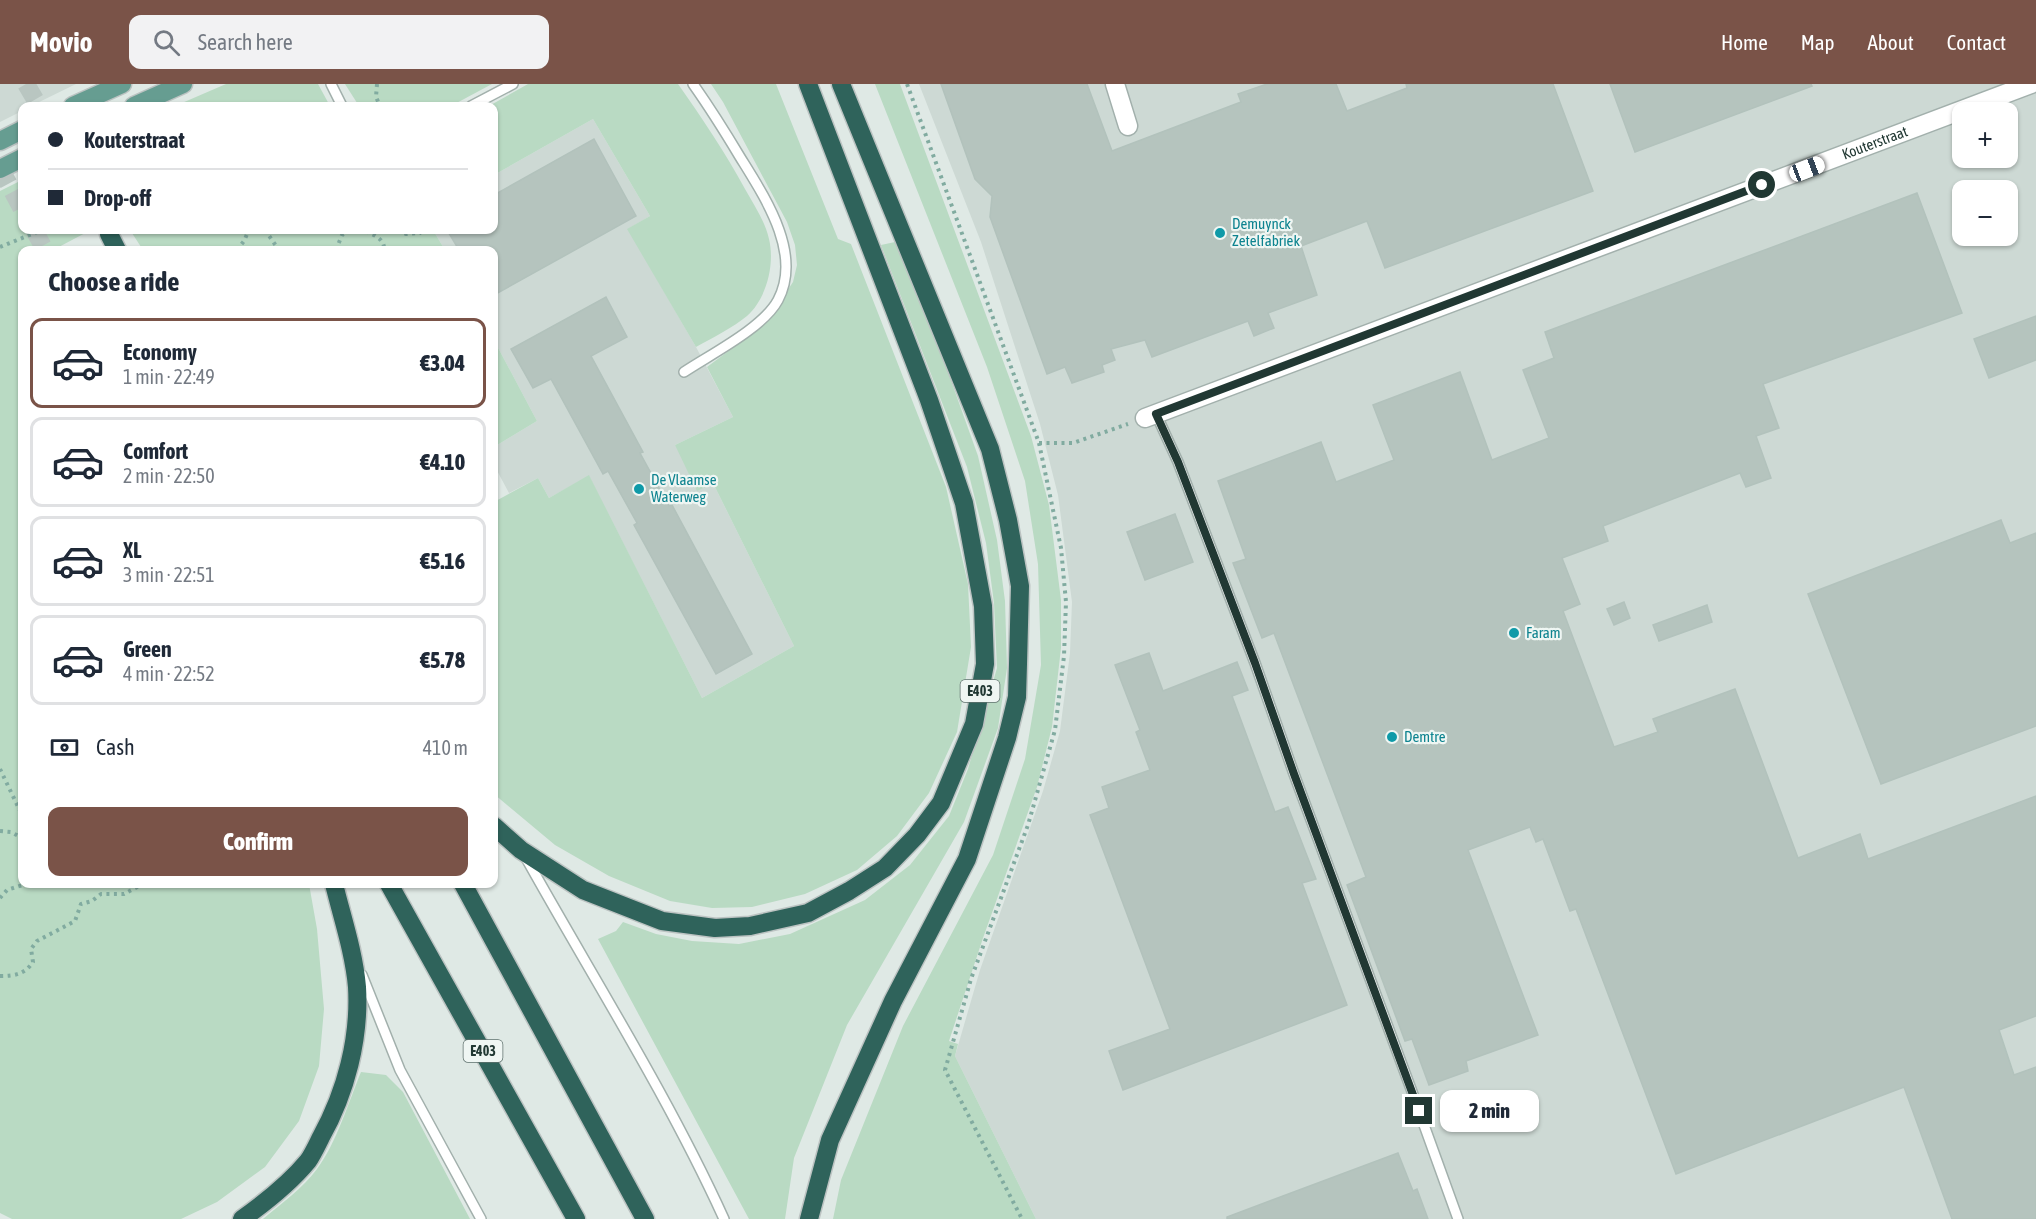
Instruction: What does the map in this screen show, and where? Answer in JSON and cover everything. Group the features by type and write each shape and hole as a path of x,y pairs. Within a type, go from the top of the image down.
{"highway":[{"name":"E403","path":"498,830 521,850 584,890 662,921 715,928 750,926 808,912 849,891 885,868 917,835 942,803 974,723 985,664 984,606 964,503 929,400 808,84"},
{"name":"E403","path":"809,1219 831,1140 893,1001 968,859 1007,738 1017,697 1018,664 1020,586 1008,520 990,449 841,84"},
{"path":"109,234 115,246"},
{"path":"242,1219 272,1198 309,1160 329,1123 346,1078 356,1033 357,987 349,942 335,888"},
{"name":"E403","path":"392,888 576,1219"},
{"path":"465,888 645,1219"}],"main road":[{"path":"82,102 122,84"},
{"path":"143,102 183,84"},
{"path":"0,141 18,132"},
{"path":"0,169 18,160"}],"street":[{"path":"1115,84 1128,126"},
{"name":"Kouterstraat","path":"1151,416 2031,84"}],"lane":[{"path":"331,84 340,102"},
{"path":"479,102 513,84"},
{"path":"684,372 760,322 778,301 786,276 783,242 771,207 711,109 693,84"},
{"path":"1151,416 1178,462 1255,663 1458,1219"},
{"path":"521,850 640,1057 724,1219"},
{"path":"349,942 400,1070 481,1219"}],"path":[{"path":"377,84 376,97 378,102"},
{"path":"0,247 32,234"},
{"path":"372,234 380,238 384,246"},
{"path":"1039,443 1073,442 1151,416"},
{"path":"0,769 18,807"},
{"path":"0,831 18,836"},
{"path":"0,898 7,890 18,887"},
{"path":"0,976 15,976 28,970 33,962 31,949 37,941 75,921 81,904 92,901 101,894 124,894 135,888"},
{"path":"945,1070 1022,1219"}],"shaded area":[{"path":"0,84 76,84 39,102 18,102 18,113 0,122"},
{"path":"919,84 2036,84 2036,1219 1036,1219 955,1056 980,970 1043,791 1060,731 1070,653 1072,602 1058,495 1040,424 981,242"},
{"path":"593,119 650,216 628,229 696,347 733,417 675,445 713,483 794,646 702,698 589,476 549,498 538,478 509,493 498,472 498,445 537,421 498,348 498,246 443,246 435,234 498,234 498,173"}],"green space":[{"path":"226,84 318,84 328,102 184,102"},
{"path":"345,84 492,84 458,102 356,102"},
{"path":"528,84 678,84 729,162 759,213 767,232 771,249 770,270 760,300 754,309 729,328 696,347 627,229 650,216 593,119 498,173 498,102 496,102"},
{"path":"711,84 776,84 838,239 851,244 946,487 968,584 971,647 957,732 929,793 897,836 857,870 805,894 752,907 712,908 670,901 609,876 555,845 498,797 498,500 538,478 549,498 589,475 702,698 794,646 713,483 697,491 675,445 733,417 707,367 766,323 793,282 797,265 795,245 787,222 723,102"},
{"path":"875,84 900,84 1031,436 1049,505 1061,600 1061,648 1052,727 1037,787 949,1041 958,1044 955,1056 1036,1219 833,1219 841,1180 903,1026 993,855 1025,759 1041,665 1038,564 1025,481 987,367"},
{"path":"18,182 18,234 83,234 61,246 18,246 18,888 310,888 317,929 324,1009 319,1066 299,1121 265,1167 217,1202 181,1219 12,1219 0,1213 0,191"},
{"path":"133,234 435,234 443,246 140,246"},
{"path":"895,242 949,375 978,456 997,540 1005,601 1007,668 998,728 964,822 847,1025 794,1158 785,1219 749,1219 598,939 616,931 623,922 656,934 692,941 739,944 790,934 865,900 910,865 949,816 968,769 997,668 994,603 986,543 967,467 881,245"},
{"path":"498,348 537,421 498,445"},
{"path":"361,1072 386,1075 403,1092 470,1219 263,1219 305,1183 324,1159"}],"building":[{"name":"Demuynck Zetelfabriek","path":"941,84 1087,84 1112,151 1241,102 1238,94 1267,84 1336,84 1347,111 1407,88 1406,84 1553,84 1593,191 1385,268 1367,221 1301,246 1317,295 1268,313 1274,328 1254,336 1248,321 1152,357 1145,340 1111,349 1115,360 1102,365 1104,372 1072,383 1065,367 1047,374 990,217 992,196 975,179"},
{"path":"1610,84 1811,84 1812,86 1635,152"},
{"path":"594,139 636,216 498,293 498,246 457,246 449,234 498,234 498,193"},
{"path":"1917,193 1962,313 1763,384 1779,428 1756,436 1771,478 1746,487 1740,473 1603,526 1608,541 1562,558 1580,604 1563,611 1614,747 1658,732 1653,719 1735,689 1798,858 1860,834 1868,859 2036,796 2036,1016 1999,1030 2014,1075 2036,1067 2036,1219 1952,1219 1904,1087 1676,1174 1576,909 1570,911 1543,839 1536,842 1530,827 1468,850 1538,1035 1466,1061 1468,1071 1429,1085 1412,1039 1405,1041 1347,885 1366,877 1274,633 1262,638 1233,563 1246,559 1218,481 1321,442 1336,482 1394,460 1373,405 1460,372 1492,460 1549,438 1523,370 1554,358 1545,332"},
{"name":"De Vlaamse Waterweg","path":"606,297 627,337 591,356 643,452 640,453 669,506 672,505 752,654 716,674 634,525 637,523 608,471 603,474 551,379 533,388 511,349"},
{"path":"2036,316 2036,360 1989,378 1974,339"},
{"path":"1175,514 1193,562 1145,580 1127,532"},
{"path":"2001,520 2010,543 2036,533 2036,726 1881,784 1808,594"},
{"path":"1624,602 1630,618 1614,625 1607,609"},
{"path":"1707,605 1712,622 1659,641 1653,625"},
{"path":"1149,653 1163,691 1237,662 1248,690 1232,696 1275,812 1288,807 1316,879 1302,883 1347,1005 1123,1090 1109,1051 1170,1029 1090,815 1109,808 1102,787 1150,770 1136,732 1140,730 1115,665"},
{"path":"1398,1153 1413,1191 1417,1189 1428,1219 1227,1219 1227,1217"}],"tunnel":[{"path":"26,84 37,102"},
{"path":"0,168 18,202"},
{"path":"36,234 43,246"}],"place":[{"name":"Demuynck Zetelfabriek","path":"1220,233"},
{"name":"De Vlaamse Waterweg","path":"639,489"},
{"name":"Faram","path":"1514,633"},
{"name":"Demtre","path":"1392,737"}],"route":[{"path":"1419,1111 1255,663 1178,462 1156,414 1762,185"}]}
